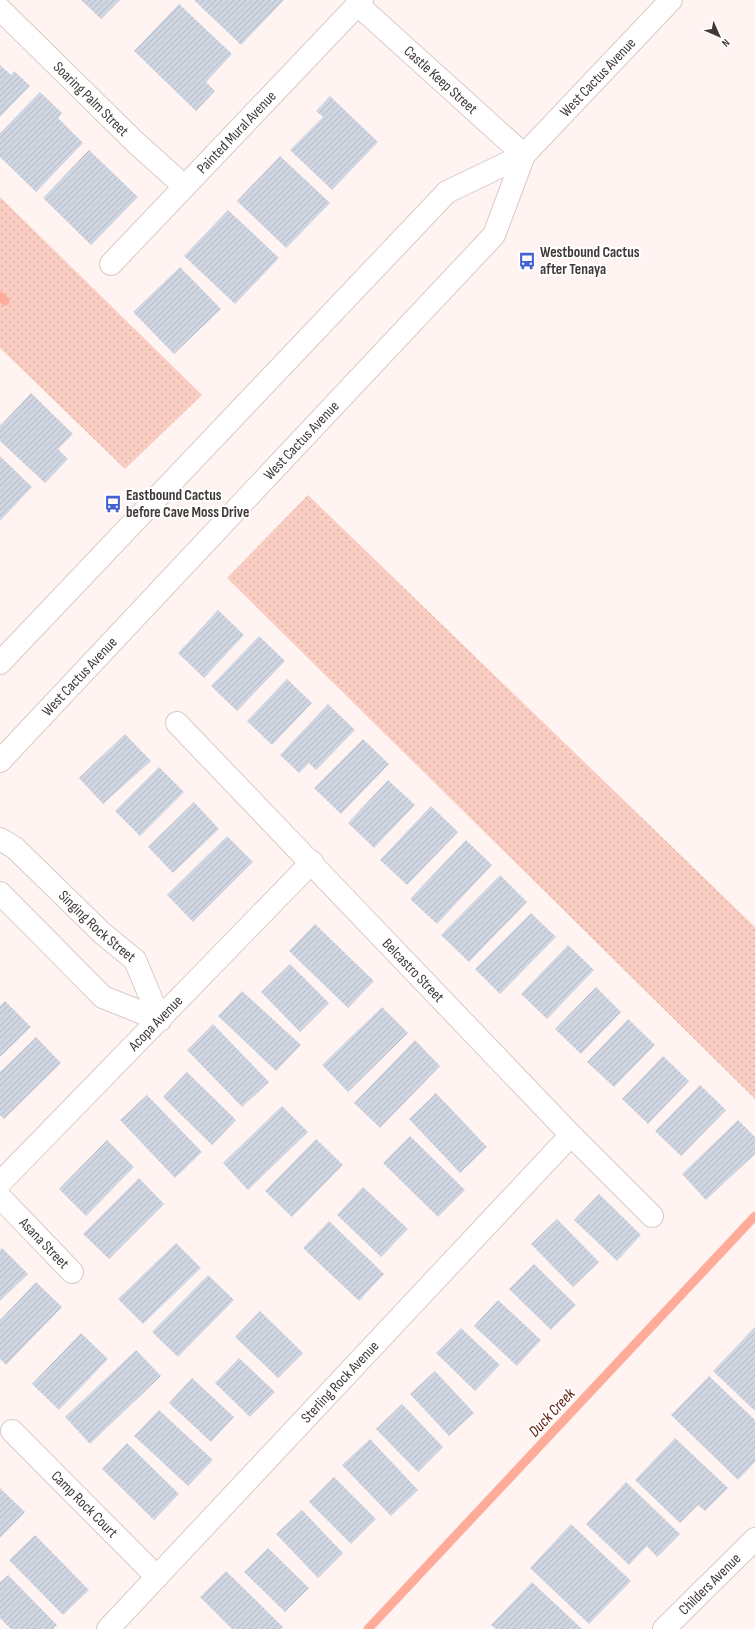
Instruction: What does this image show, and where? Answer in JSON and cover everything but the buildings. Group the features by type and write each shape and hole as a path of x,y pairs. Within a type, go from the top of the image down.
{"street":[{"name":"West Cactus Avenue","path":"0,663 447,192 524,155 671,0"},
{"name":"Castle Keep Street","path":"360,2 524,155"},
{"name":"Painted Mural Avenue","path":"111,264 360,2"},
{"name":"Soaring Palm Street","path":"0,9 136,143 184,186"},
{"name":"West Cactus Avenue","path":"0,761 494,235 524,155"},
{"name":"Belcastro Street","path":"177,723 312,862 571,1135 652,1216"},
{"name":"Singing Rock Street","path":"0,839 15,848 102,933 135,960 160,1020"},
{"name":"Acopa Avenue","path":"0,1184 312,862"},
{"path":"0,893 104,997 160,1020"},
{"name":"Sterling Rock Avenue","path":"108,1629 571,1135"},
{"name":"Asana Street","path":"0,1197 72,1272"},
{"name":"Camp Rock Court","path":"12,1431 157,1577"},
{"name":"Childers Avenue","path":"664,1629 755,1539"}],"shaded area":[{"path":"0,197 202,395 125,469 0,348"},
{"path":"308,495 755,927 755,1099 227,578"}],"waterway":[{"path":"0,296 5,301"},
{"name":"Duck Creek","path":"368,1629 755,1216"}],"place":[{"name":"Westbound Cactus after Tenaya","path":"527,261"},
{"name":"Eastbound Cactus before Cave Moss Drive","path":"113,504"}]}
